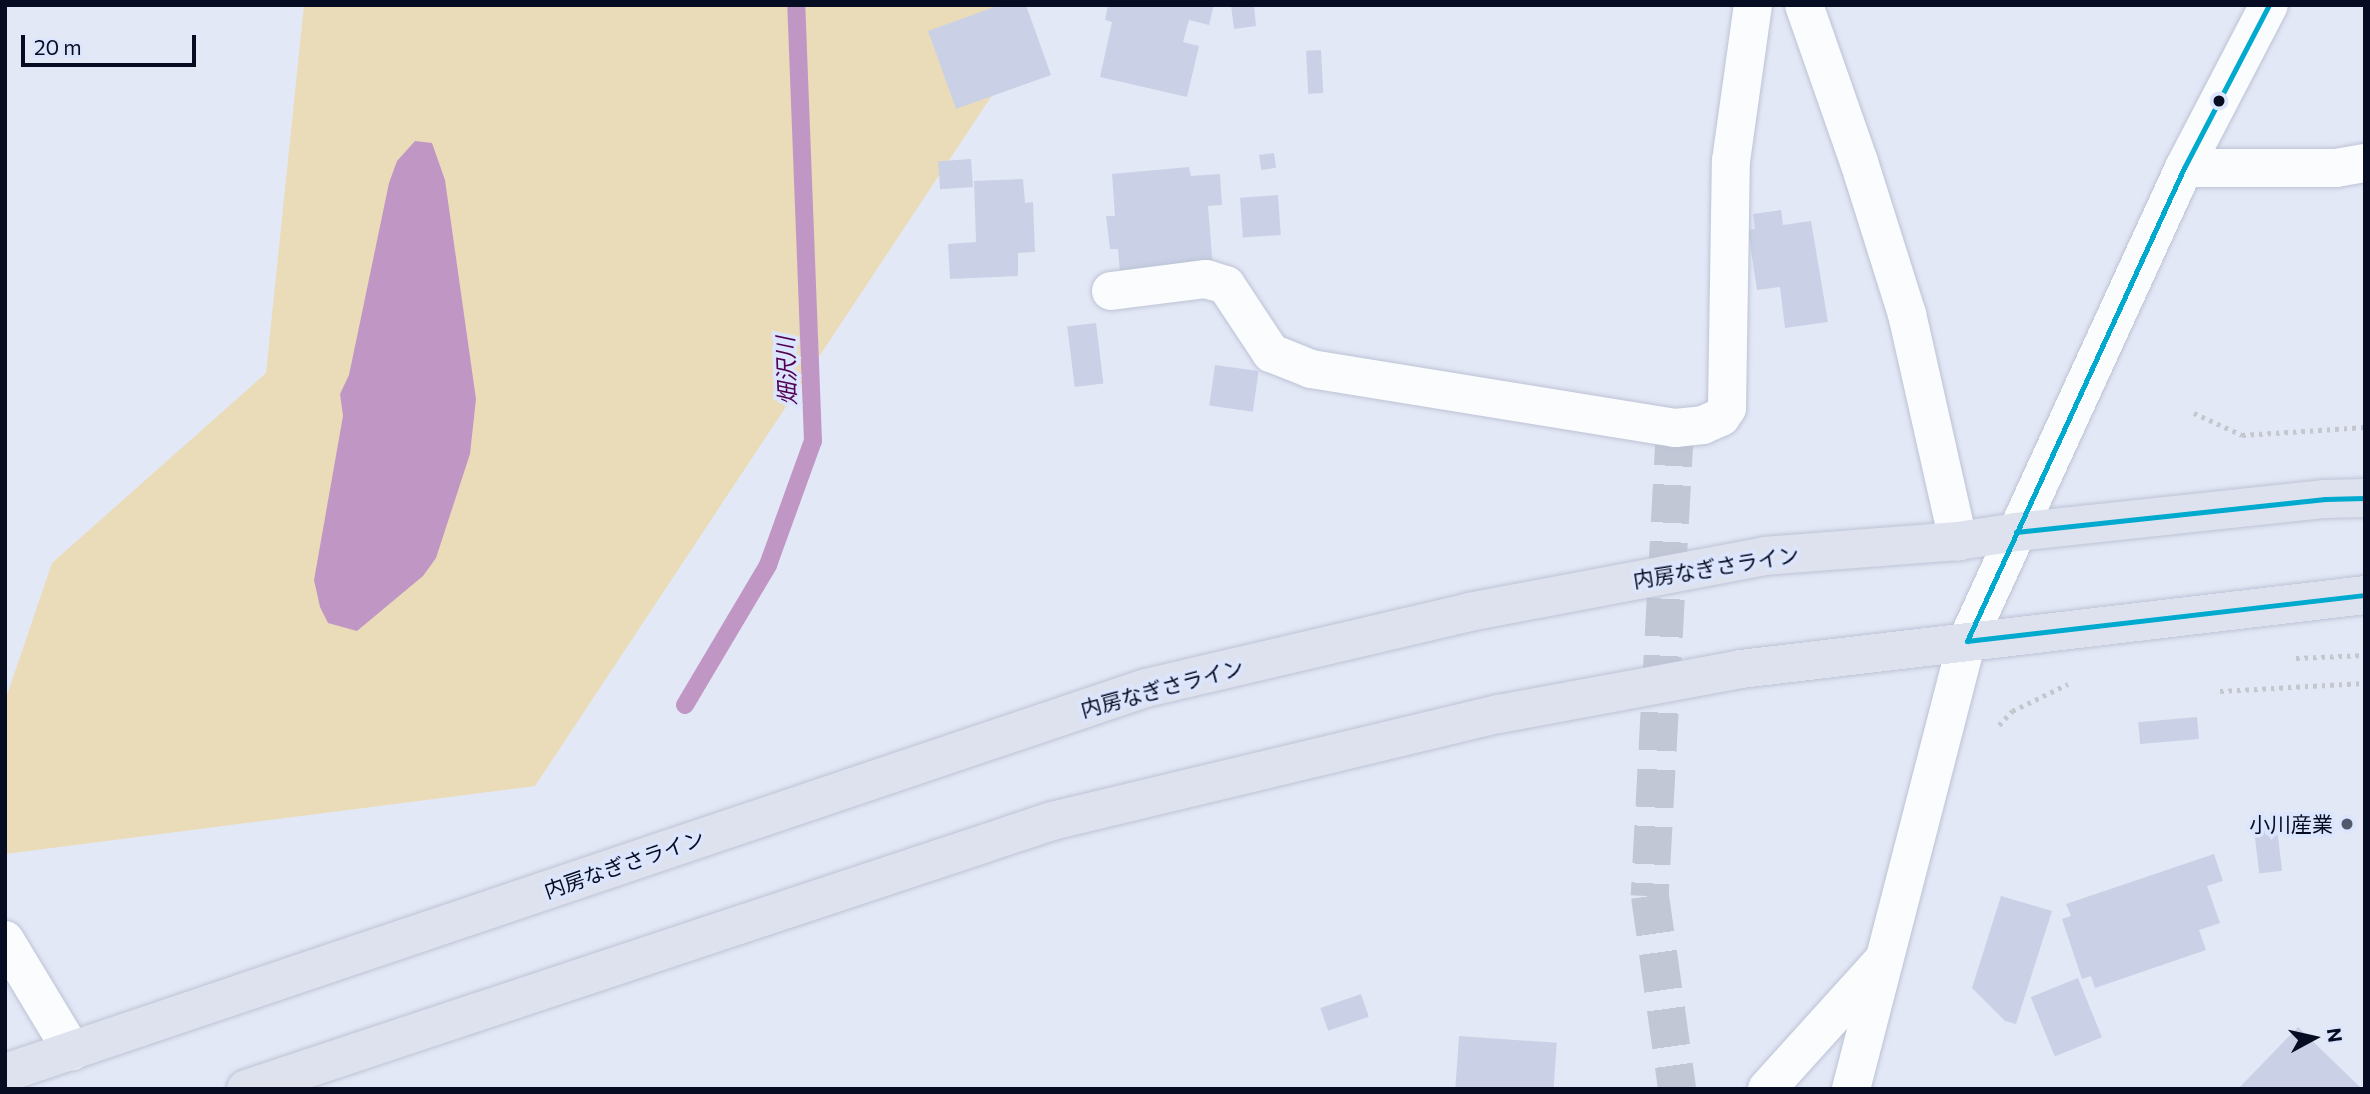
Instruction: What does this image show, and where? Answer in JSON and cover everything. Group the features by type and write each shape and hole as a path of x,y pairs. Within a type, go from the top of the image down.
{"highway":[{"name":"内房なぎさライン","path":"5,1073 1146,688 1469,612 1764,556 1958,541 2016,532 2325,499 2365,498"},
{"path":"246,1089 1052,821 1499,714 1741,669 1966,640 2365,595"}],"street":[{"path":"1111,291 1206,279 1226,285 1271,353 1311,369 1675,428 1703,425 1721,417 1727,408 1731,161 1753,5"},
{"path":"1804,5 1859,162 1907,314 1958,541"},
{"path":"1852,1089 1966,640 2185,168 2269,5"},
{"path":"2185,168 2336,169 2365,163"},
{"path":"5,940 72,1051"},
{"path":"1767,1089 1883,961"}],"path":[{"path":"2194,413 2242,435 2365,427"},
{"path":"2284,658 2365,655"},
{"path":"1996,728 2012,711 2070,683"},
{"path":"2220,691 2365,683"}],"shaded area":[{"path":"304,5 1021,5 1022,50 535,786 5,854 5,701 52,563 266,373"},
{"path":"415,141 432,143 445,180 476,399 470,454 436,558 423,576 357,631 328,623 320,607 314,580 343,416 340,394 349,375 389,183 397,161"}],"building":[{"path":"1000,5 1026,5 1051,75 956,109 928,31"},
{"path":"1108,5 1214,5 1209,25 1189,20 1183,42 1199,46 1187,97 1100,77 1112,22 1105,20"},
{"path":"1231,5 1254,5 1256,26 1234,29"},
{"path":"1321,50 1323,93 1308,94 1306,51"},
{"path":"1274,153 1276,168 1261,170 1259,155"},
{"path":"971,159 973,187 940,189 938,161"},
{"path":"1189,167 1191,176 1220,174 1222,205 1208,206 1213,268 1121,284 1118,249 1110,249 1106,216 1115,216 1112,174"},
{"path":"1023,179 1025,203 1033,202 1035,252 1018,253 1018,276 950,279 948,244 976,242 974,181"},
{"path":"1278,195 1281,235 1243,238 1240,198"},
{"path":"1781,210 1783,225 1811,221 1828,322 1785,328 1780,287 1757,290 1748,230 1755,229 1753,214"},
{"path":"1096,323 1103,384 1075,387 1067,327"},
{"path":"1215,365 1259,371 1253,412 1209,406"},
{"path":"2197,717 2199,739 2140,744 2138,722"},
{"path":"2277,829 2282,871 2259,873 2254,832"},
{"path":"2214,854 2223,881 2207,886 2220,923 2199,930 2206,950 2095,988 2091,976 2082,979 2062,919 2071,916 2066,904"},
{"path":"2001,896 2052,911 2016,1024 2005,1021 1972,988"},
{"path":"2078,978 2102,1037 2055,1056 2031,997"},
{"path":"1361,994 1369,1017 1328,1031 1320,1008"},
{"path":"2298,1027 2362,1089 2238,1089"},
{"path":"1459,1036 1557,1043 1554,1089 1455,1089"}],"waterway":[{"name":"畑沢川","path":"685,705 768,565 813,441 796,5"}],"tunnel":[{"path":"1675,428 1650,896 1677,1089"}],"transit line":[{"path":"1967,641 2184,168 2269,5"},
{"path":"2016,532 2325,499 2365,498"},
{"path":"1967,641 2365,595"}],"place":[{"name":"小川産業","path":"2347,824"}]}
